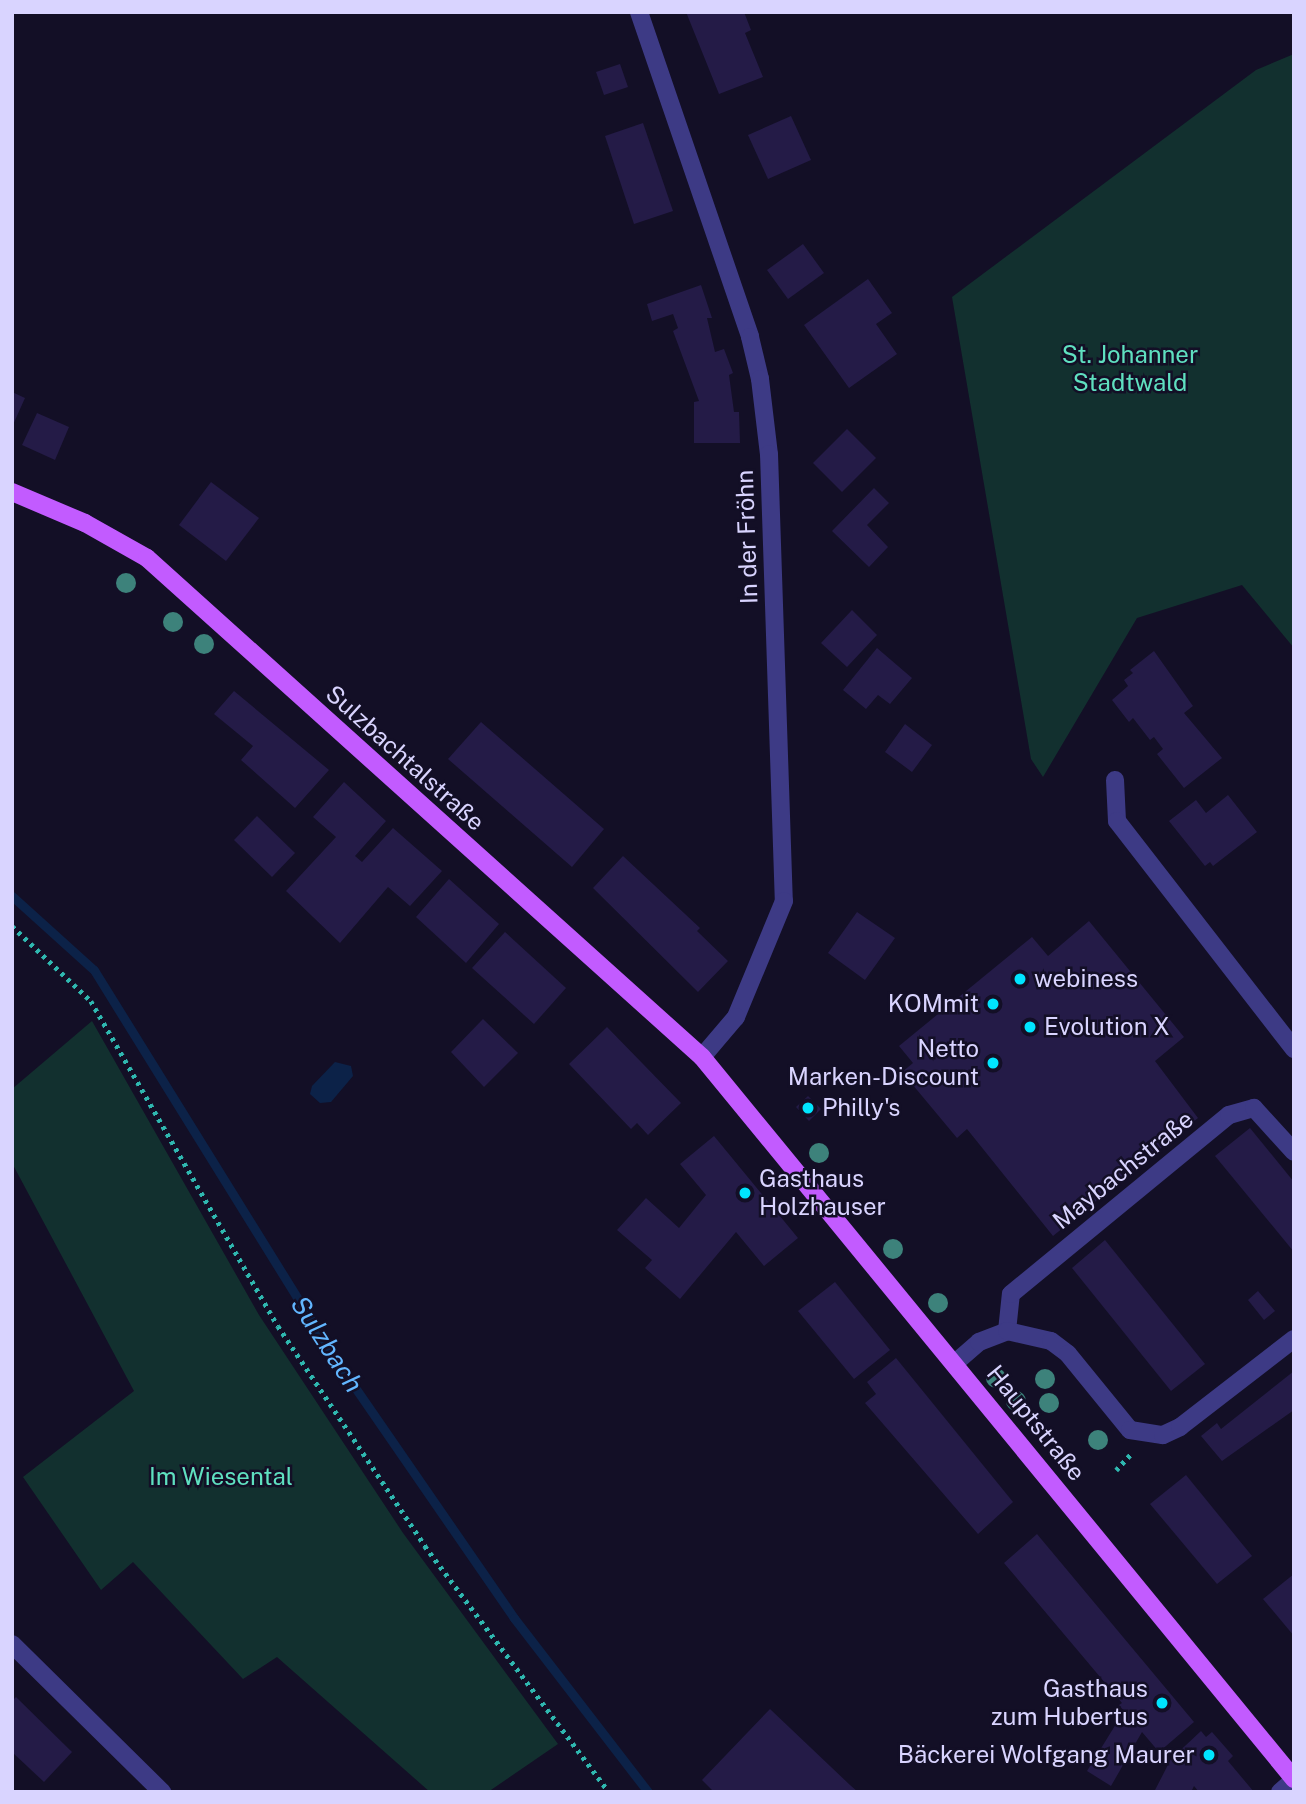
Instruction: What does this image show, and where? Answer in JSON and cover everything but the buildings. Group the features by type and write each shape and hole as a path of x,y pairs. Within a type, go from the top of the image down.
{"main road":[{"name":"Sulzbachtalstraße","path":"12,492 85,523 147,558 702,1057 738,1100"},
{"name":"Hauptstraße","path":"738,1100 1294,1779"}],"street":[{"name":"In der Fröhn","path":"639,12 750,337 760,379 769,454 784,901 736,1017 702,1057"},
{"path":"1115,780 1117,821 1294,1049"},
{"name":"Maybachstraße","path":"1007,1331 1011,1294 1229,1115 1254,1108 1294,1152"},
{"path":"955,1363 979,1342 1007,1331 1051,1341 1068,1354 1130,1430 1148,1436 1180,1427 1294,1339"},
{"path":"12,1644 162,1792"},
{"path":"1280,1792 1294,1779"}],"path":[{"path":"12,926 92,1001 278,1326 425,1546 609,1792"},
{"path":"1116,1470 1128,1456"}],"green space":[{"name":"St. Johanner Stadtwald","path":"1294,54 1294,648 1242,585 1137,618 1043,777 1031,759 952,297 1256,70"},
{"name":"Im Wiesental","path":"92,1021 259,1315 403,1533 558,1744 488,1792 430,1792 277,1657 243,1679 133,1562 101,1590 23,1477 134,1391 12,1163 12,1089"}],"water":[{"path":"335,1062 351,1066 353,1076 331,1102 320,1103 310,1094 312,1086"}],"waterway":[{"name":"Sulzbach","path":"12,896 94,970 334,1357 514,1618 648,1792"}],"place":[{"name":"webiness","path":"1020,979"},
{"name":"KOMmit","path":"993,1004"},
{"name":"Evolution X","path":"1030,1027"},
{"name":"Netto Marken-Discount","path":"993,1063"},
{"name":"Philly's","path":"808,1108"},
{"name":"Gasthaus Holzhauser","path":"745,1193"},
{"name":"Gasthaus zum Hubertus","path":"1162,1703"},
{"name":"Bäckerei Wolfgang Maurer","path":"1209,1755"}]}
